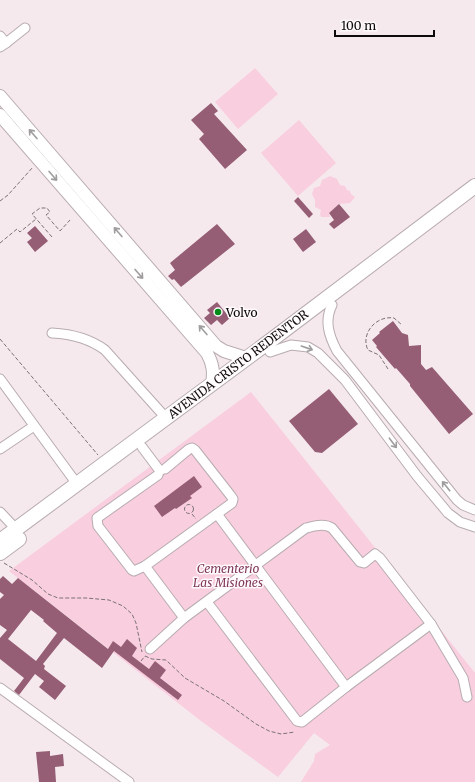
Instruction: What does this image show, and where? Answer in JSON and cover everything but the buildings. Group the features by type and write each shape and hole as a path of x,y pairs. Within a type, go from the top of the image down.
{"highway":[{"name":"AVENIDA CRISTO REDENTOR","path":"0,541 475,186"},
{"name":"AVENIDA CRISTO REDENTOR","path":"0,553 475,198"}],"main road":[{"path":"0,96 43,158"},
{"path":"0,115 43,158 212,350 214,374 212,384"},
{"path":"212,350 224,351 246,358"}],"street":[{"path":"2,42 25,28"},
{"path":"332,305 328,320 330,337 337,351 457,500 463,505 475,510"},
{"path":"52,333 81,337 105,350 166,418"},
{"path":"270,352 291,345 308,347 318,353 340,373 417,476 448,513 460,522 475,527"},
{"path":"340,373 348,375 348,365"},
{"path":"0,379 77,484"},
{"path":"352,389 354,382 361,381"},
{"path":"0,449 34,426"},
{"path":"142,447 161,472"},
{"path":"192,448 233,499 232,503 217,514 145,566 137,570 132,570 98,526 97,518 192,448"},
{"path":"417,476 428,465"},
{"path":"0,512 16,529"},
{"path":"217,514 346,687"},
{"path":"150,649 184,618 306,528 319,525 328,526 332,528 360,562 364,563 375,554 378,555 432,624 463,678 468,697"},
{"path":"145,566 184,618"},
{"path":"207,602 299,722 302,722 346,687 432,624"},
{"path":"0,688 129,782"}],"path":[{"path":"0,201 8,196 43,158"},
{"path":"52,237 32,214 42,207 47,208 50,212 46,215 60,231 70,220"},
{"path":"0,243 17,229 20,232 36,218"},
{"path":"388,369 379,355 368,350 366,344 367,334 374,324 383,319 394,318 402,326"},
{"path":"0,339 105,463"},
{"path":"188,505 191,506 193,511 191,514 187,514 184,507 188,505"}],"green space":[{"path":"255,68 278,94 238,129 215,102"},
{"path":"299,120 336,163 298,196 261,153"},
{"path":"330,176 337,179 340,185 345,186 347,190 350,191 355,197 350,203 339,204 329,213 330,217 321,217 321,210 315,207 315,200 312,194 314,188 320,186 322,180"},
{"name":"Cementerio Las Misiones","path":"251,392 475,673 475,782 301,782 314,761 315,754 330,745 314,733 278,777 201,721 9,571"}],"place":[{"name":"Volvo","path":"218,312"}]}
